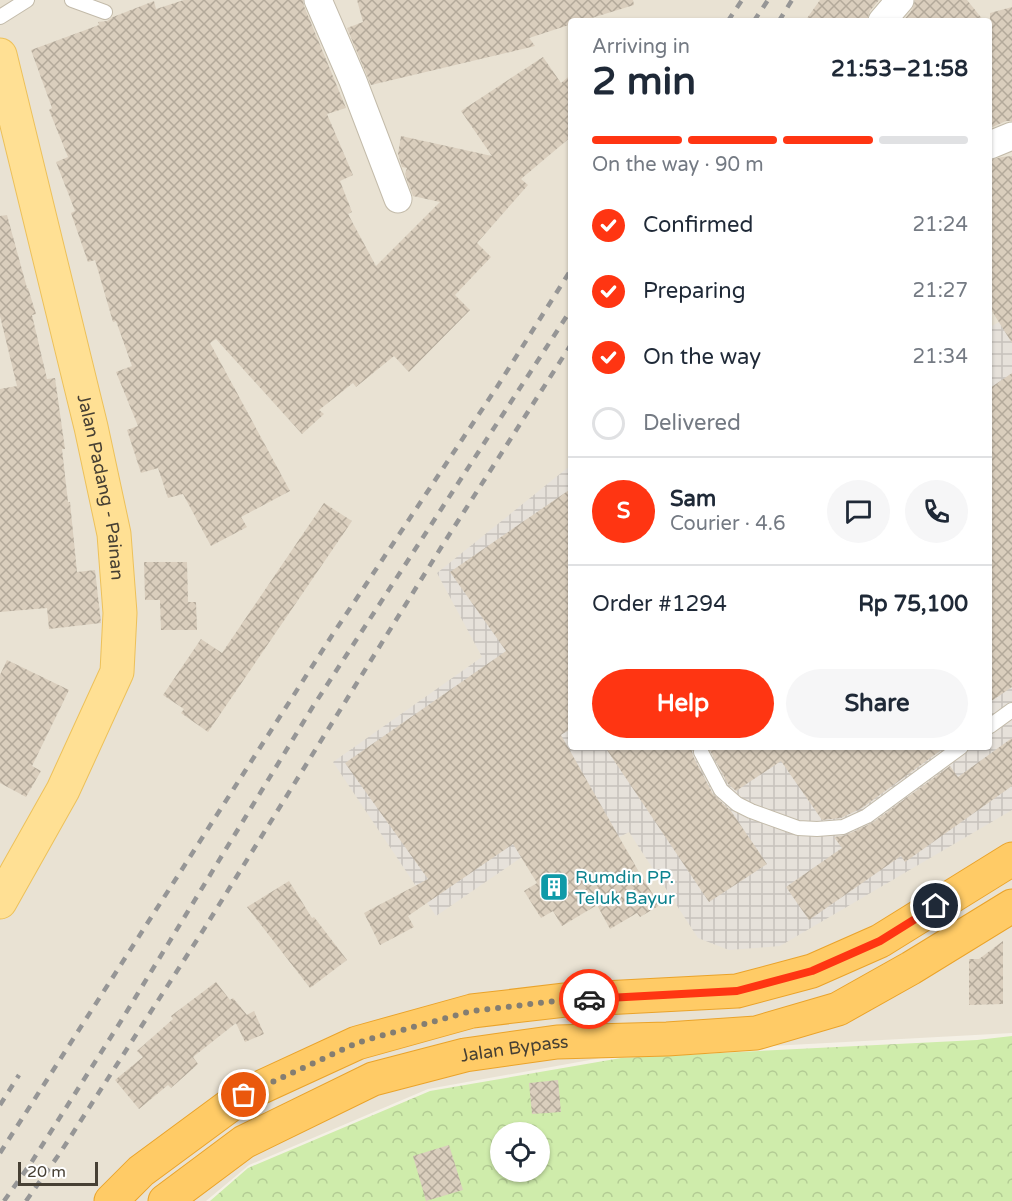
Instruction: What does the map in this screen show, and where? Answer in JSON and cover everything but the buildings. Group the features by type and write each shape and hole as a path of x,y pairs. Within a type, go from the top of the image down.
{"highway":[{"path":"111,1201 141,1171 244,1095 357,1043 472,1011 565,1000 737,991 812,971 880,941 1012,859"},
{"name":"Jalan Bypass","path":"165,1201 244,1142 373,1079 465,1055 557,1042 756,1033 838,1009 911,968 1012,906"}],"main road":[{"name":"Jalan Padang - Painan","path":"0,55 91,427 114,534 120,613 117,672 63,790 0,902"}],"street":[{"path":"318,0 353,81 398,199"},
{"path":"885,18 900,0"},
{"path":"992,144 1012,136"}],"lane":[{"path":"0,17 27,0"},
{"path":"72,0 105,12"},
{"path":"992,725 1012,710"},
{"path":"701,752 722,790 737,804 798,828 817,829 843,827 867,816 957,750"}],"shaded area":[{"path":"0,0 1012,0 1012,1033 623,1054 428,1089 249,1165 206,1201 0,1201"},
{"path":"1012,315 1012,810 780,946 729,950 698,938 629,832 570,863 548,839 436,916 333,762 482,657 437,573 568,467 568,750 992,750 992,326"}],"green space":[{"path":"1012,1036 1012,1201 210,1201 248,1168 430,1091 621,1058 977,1040"}],"railway":[{"path":"730,18 742,0"},
{"path":"756,18 768,0"},
{"path":"781,18 792,0"},
{"path":"0,1153 331,637 497,387 568,274"},
{"path":"4,1201 31,1163 121,1021 312,708 568,314"},
{"path":"26,1201 60,1153 204,929 442,546 568,349"},
{"path":"0,1105 19,1075"}],"way so far":[{"path":"244,1095 357,1043 373,1038 472,1011 589,999"}],"place":[{"name":"Rumdin PP. Teluk Bayur","path":"554,887"}],"route":[{"path":"589,999 737,991 812,971 880,941 936,906"}]}
